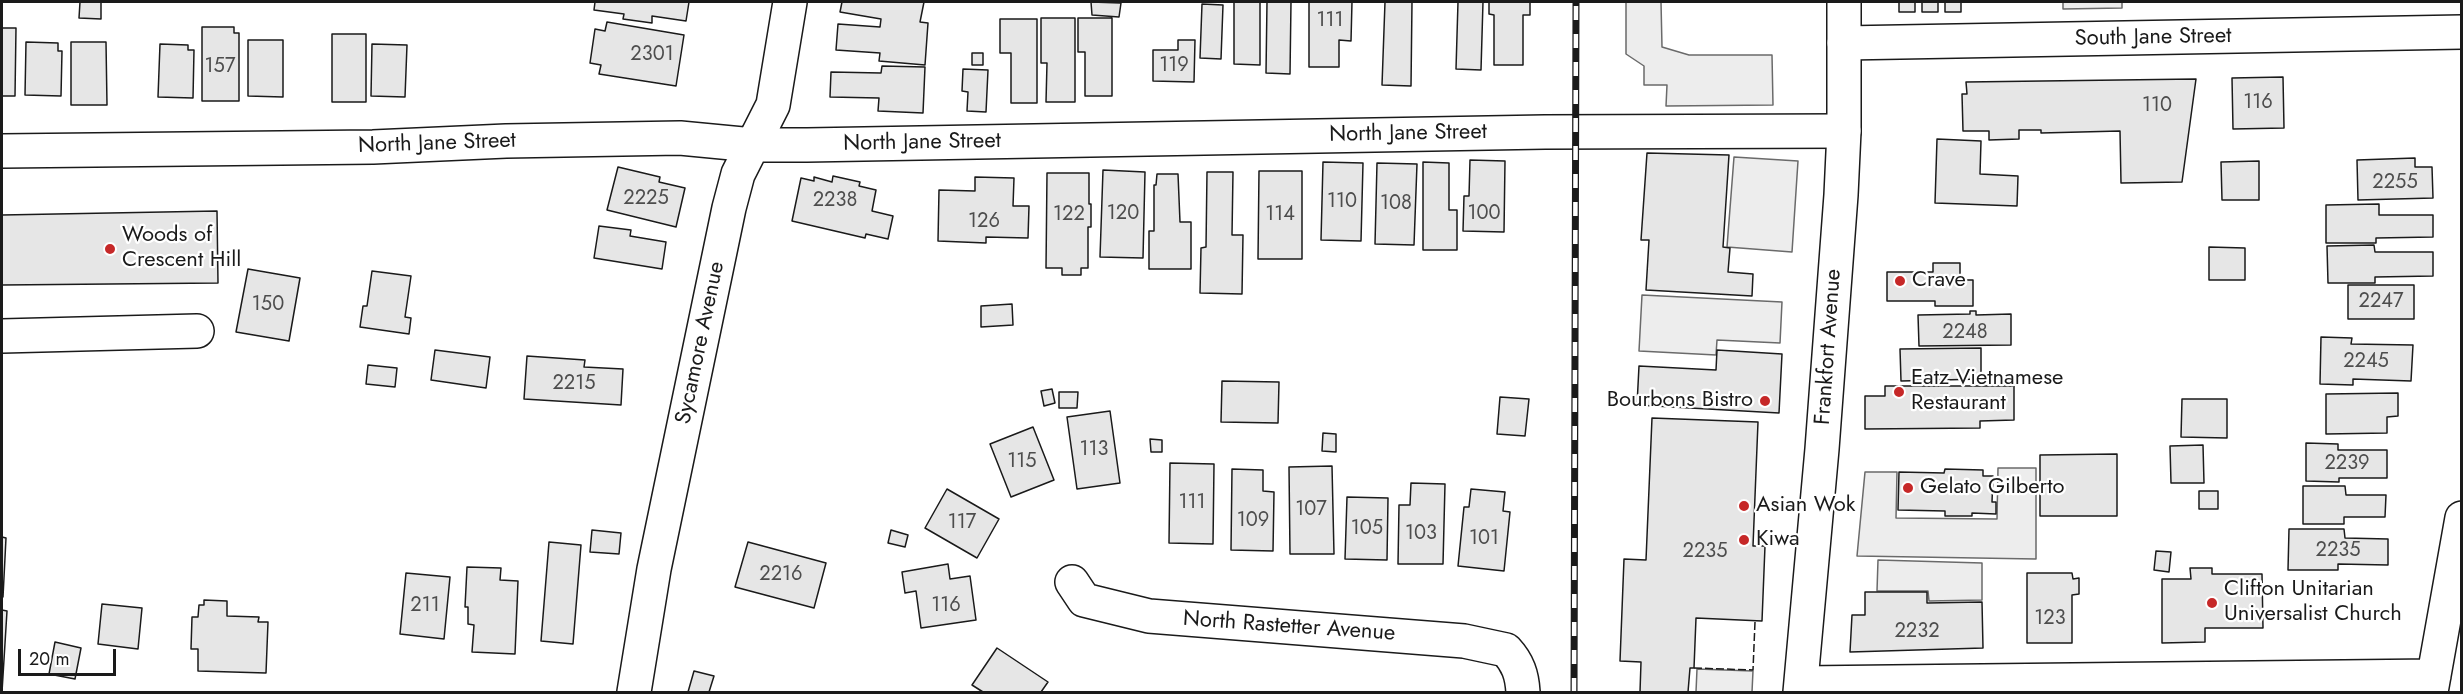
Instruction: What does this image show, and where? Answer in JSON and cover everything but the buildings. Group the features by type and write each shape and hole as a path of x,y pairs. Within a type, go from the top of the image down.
{"street":[{"name":"Sycamore Avenue","path":"634,693 654,569 729,208 738,174 773,105 790,2"},
{"name":"Frankfort Avenue","path":"1801,688 1822,449 1844,131 1844,2"},
{"name":"South Jane Street","path":"1844,43 2462,33"},
{"name":"North Jane Street","path":"2,151 373,147 506,141 680,138 753,145 1575,131 1844,131"},
{"path":"2,336 197,331"},
{"path":"1801,688 2433,684 2462,518"},
{"name":"North Rastetter Avenue","path":"1072,582 1084,600 1149,616 1464,641 1506,650 1513,657 1522,679 1523,693"}],"shaded area":[{"path":"1626,2 1661,2 1662,47 1689,55 1772,55 1773,105 1666,106 1667,85 1644,85 1644,66 1626,54"},
{"path":"2063,2 2122,2 2122,8 2063,9"},
{"path":"1734,157 1798,161 1792,252 1727,247"},
{"path":"1642,295 1782,302 1780,343 1717,340 1716,355 1639,351"},
{"path":"1998,468 2036,468 2036,559 1857,556 1865,472 1897,472 1896,518 1997,519"},
{"path":"1878,560 1982,563 1982,600 1929,601 1928,591 1877,591"},
{"path":"1697,669 1753,671 1752,692 1696,692"}],"railway":[{"path":"1574,692 1576,2"}],"fence":[{"path":"1694,668 1753,670 1755,622"}],"place":[{"name":"Woods of Crescent Hill","path":"110,249"},
{"name":"Crave","path":"1900,281"},
{"name":"Eatz Vietnamese Restaurant","path":"1899,392"},
{"name":"Bourbons Bistro","path":"1765,401"},
{"name":"Gelato Gilberto","path":"1908,488"},
{"name":"Asian Wok","path":"1744,506"},
{"name":"Kiwa","path":"1744,540"},
{"name":"Clifton Unitarian Universalist Church","path":"2212,603"}]}
